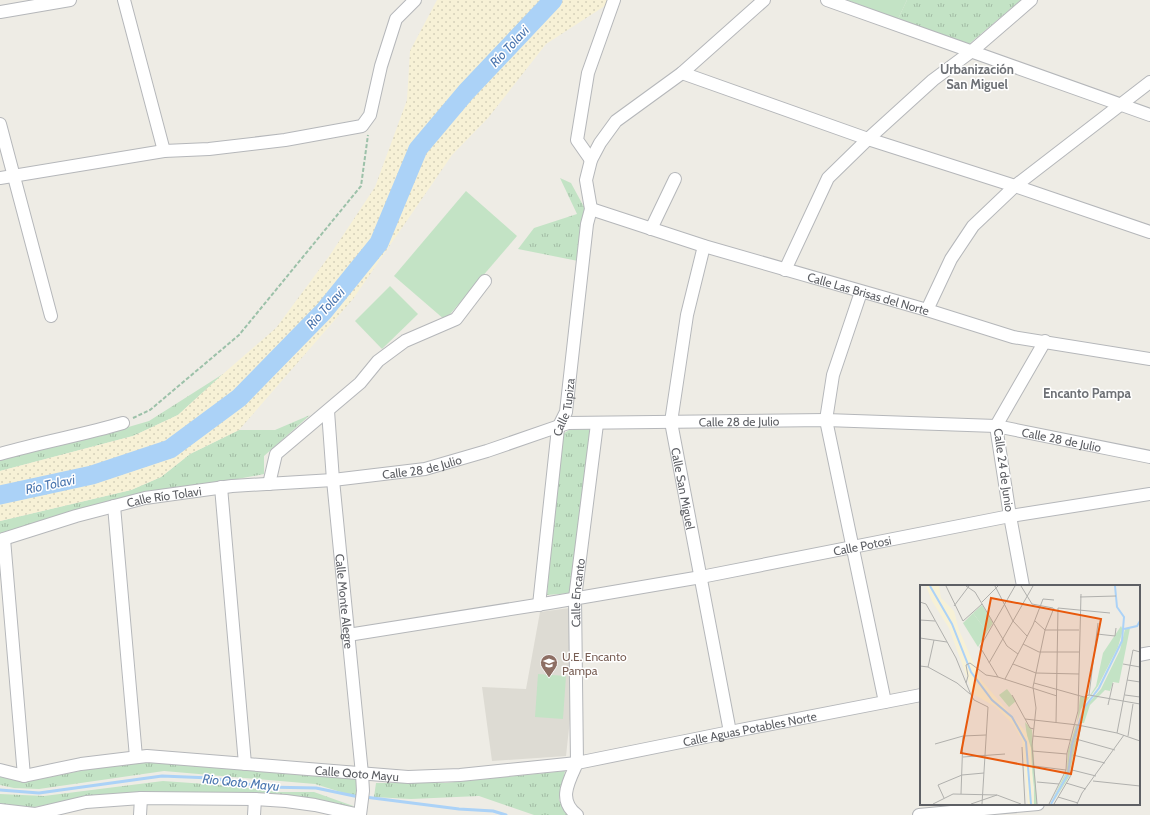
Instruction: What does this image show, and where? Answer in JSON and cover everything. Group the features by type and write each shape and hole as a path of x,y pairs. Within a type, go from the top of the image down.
{"street":[{"path":"0,12 70,0"},
{"path":"124,0 164,151"},
{"path":"0,178 164,151 209,149 314,135 362,126 370,115 381,66 396,19 415,0"},
{"path":"591,160 577,140 588,73 614,0"},
{"path":"591,210 586,180 591,160 600,143 616,120 682,73 764,0"},
{"path":"827,0 1150,115"},
{"path":"785,270 828,178 868,139 933,80 972,52 1030,0"},
{"path":"682,73 868,139 1150,232"},
{"path":"927,310 952,259 972,226 1014,186 1150,82"},
{"path":"0,124 51,316"},
{"path":"651,229 675,179"},
{"name":"Calle Las Brisas del Norte","path":"591,210 704,246 927,310 1013,337 1150,359"},
{"name":"Calle Tupiza","path":"539,605 558,428 566,412 587,224 591,210"},
{"name":"Calle San Miguel","path":"704,246 687,315 671,422 730,732"},
{"path":"269,484 276,454 360,383 378,361 406,341 456,319 485,281"},
{"path":"861,292 833,375 826,420 854,547 885,702"},
{"name":"Calle 24 de Junio","path":"1023,585 996,426 1045,342"},
{"name":"Calle Monte Alegre","path":"328,411 333,480 362,774 363,791 361,812"},
{"name":"Calle 28 de Julio","path":"333,480 425,468 487,451 568,424 826,420 996,426 1150,457"},
{"path":"0,454 97,431 123,423"},
{"name":"Calle Encanto","path":"578,764 575,598 598,424"},
{"name":"Calle Río Tolavi","path":"2,539 76,516 145,498 221,488 333,480"},
{"path":"221,488 245,764"},
{"name":"Calle Potosi","path":"348,635 539,605 701,577 1010,516 1150,494"},
{"path":"114,506 136,757"},
{"path":"0,770 24,776 2,539"},
{"path":"1140,655 1150,653"},
{"name":"Calle Aguas Potables Norte","path":"578,764 730,732 920,695"},
{"name":"Calle Qoto Mayu","path":"24,776 81,764 147,756 408,777 460,775 578,764"},
{"path":"577,815 571,811 566,801 567,786 578,764"},
{"path":"0,810 35,815 86,802 141,798 255,799 286,801 361,812"},
{"path":"140,815 141,798"},
{"path":"254,815 255,799"},
{"path":"919,815 1028,805"},
{"path":"1039,805 1040,815"}],"path":[{"path":"123,423 150,410 239,335 362,186 370,115"}],"shaded area":[{"name":"U.E. Encanto Pampa","path":"570,608 570,719 566,756 492,761 482,687 526,689 540,612"}],"green space":[{"path":"847,0 907,0 898,19"},
{"path":"907,0 1021,0 969,44 898,19"},
{"path":"560,178 571,183 584,207 585,214 578,261 518,249 534,228 577,214"},
{"path":"466,191 517,236 445,320 394,276"},
{"path":"390,286 418,314 382,349 355,321"},
{"path":"223,374 178,415 133,436 0,471 0,459 101,435 149,421"},
{"path":"310,415 264,456 264,474 160,490 114,500 0,534 0,521 131,490 161,477 190,454 239,430 275,430"},
{"path":"570,429 590,429 572,593 547,595 562,435"},
{"path":"538,674 566,676 563,719 535,717"},
{"path":"138,762 159,762 357,778 357,797 315,784 164,771 39,789 14,788 0,785 0,776 26,782 99,767"},
{"path":"565,771 559,800 567,815 534,815 479,796 411,799 374,797 376,783 445,783"},
{"path":"163,781 234,786 278,792 314,792 356,807 271,796 91,798 28,808 0,805 0,794 44,796"}],"sand":[{"path":"437,0 614,0 546,44 488,118 452,155 353,299 239,430 190,454 161,477 131,490 0,521 0,471 133,436 178,415 276,328 330,255 375,187 407,100 410,51"}],"waterway":[{"name":"Río Tolavi","path":"0,495 92,475 170,449 239,398 324,311 379,243 418,149 466,92 553,0"},
{"name":"Rio Qoto Mayu","path":"0,790 39,793 162,776 211,778 265,787 316,788 359,797"},
{"name":"Rio Qoto Mayu","path":"365,797 459,809 493,811 506,815"}],"place":[{"name":"U.E. Encanto Pampa","path":"549,678"}],"district":[{"name":"Urbanización San Miguel","path":"977,76"},
{"name":"Encanto Pampa","path":"1087,393"}]}
